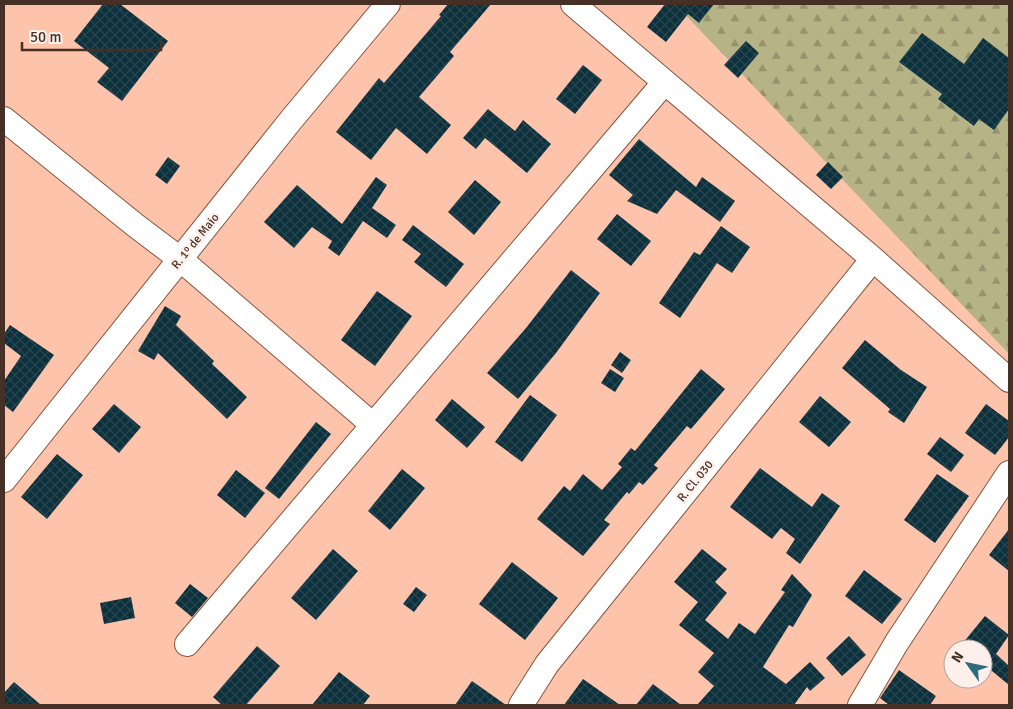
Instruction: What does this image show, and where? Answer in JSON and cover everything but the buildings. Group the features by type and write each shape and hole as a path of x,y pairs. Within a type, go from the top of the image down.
{"street":[{"name":"R. 1º de Maio","path":"4,480 291,120 388,4"},
{"path":"573,4 873,259 1009,380"},
{"path":"187,644 664,83"},
{"path":"4,119 135,225 180,258 373,425"},
{"name":"R. Cl. 030","path":"521,705 547,664 873,259"},
{"path":"860,705 897,642 1009,473"}],"green space":[{"path":"675,4 1009,4 1009,354"}]}
